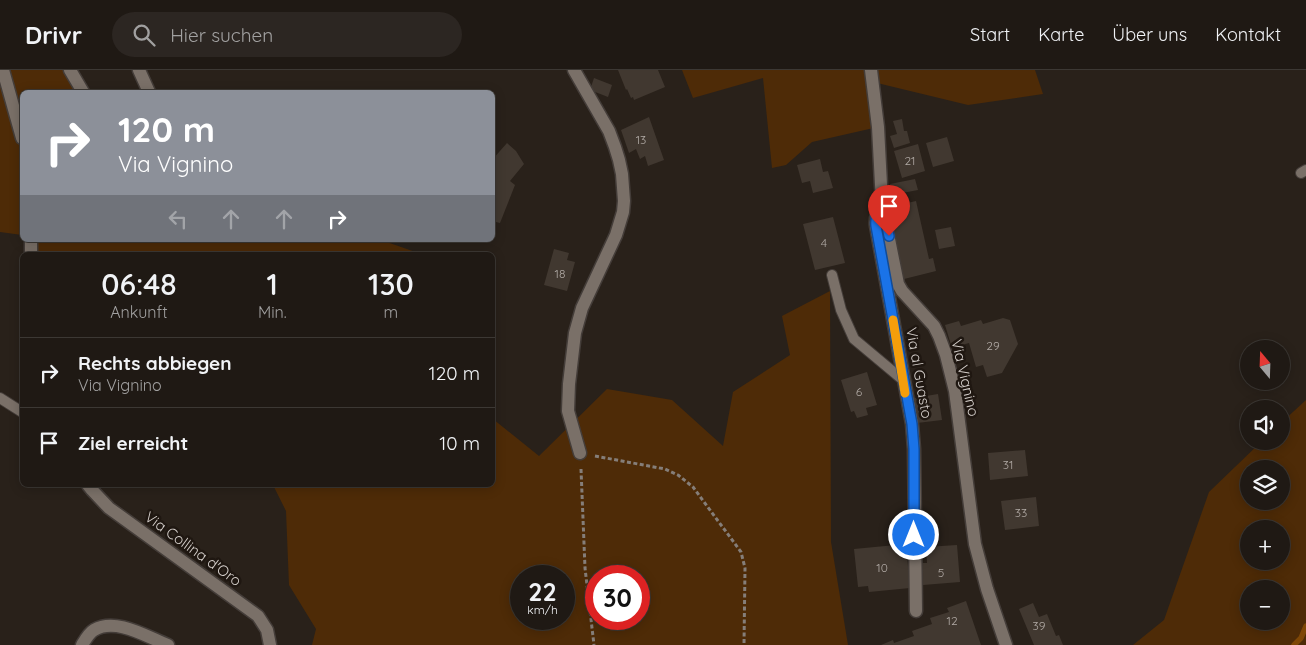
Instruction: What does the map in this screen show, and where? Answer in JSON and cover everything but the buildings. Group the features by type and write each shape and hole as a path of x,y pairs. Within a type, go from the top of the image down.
{"street":[{"path":"3,70 20,131"},
{"path":"70,70 82,90"},
{"path":"138,70 148,90"},
{"path":"574,70 609,131 615,146 622,174 624,201 621,222 582,308 575,333 568,411 580,453"},
{"name":"Via Vignino","path":"871,70 878,127 882,204 898,284 902,291 934,326 946,355 955,391 975,544 987,589 1006,645"},
{"name":"Via al Guasto","path":"882,204 877,210 875,217 876,226 912,424 916,611"},
{"name":"Via Collina d'Oro","path":"90,487 109,508 258,616 267,630 270,645"},
{"path":"82,645 94,630 109,625 125,627 168,645"}],"lane":[{"path":"832,275 841,310 854,339 903,380"},
{"path":"0,398 20,411"}],"path":[{"path":"594,645 585,568 580,453 665,469 678,475 693,487 741,552 744,568 744,645"}],"shaded area":[{"path":"0,70 70,70 82,90 20,90 20,235 0,232"},
{"path":"682,70 1035,70 1043,94 968,105 873,82 878,127 812,142 786,165 772,168 763,78 693,98"},
{"path":"29,242 387,242 415,252 25,252"},
{"path":"830,291 831,542 848,645 312,645 316,629 289,585 286,511 274,487 495,487 495,421 539,456 607,389 672,400 723,446 733,392 790,355 782,316"},
{"path":"1306,400 1306,645 1133,645 1164,620 1209,492 1240,462 1240,510 1290,510 1290,460 1242,460 1253,450 1290,450 1290,415"}],"waterway":[{"path":"1294,645 1301,638 1306,626"}],"slow traffic":[{"path":"893,320 905,393"}],"route":[{"path":"889,236 882,204 877,210 875,217 876,226 912,424 914,449 914,535"}]}
